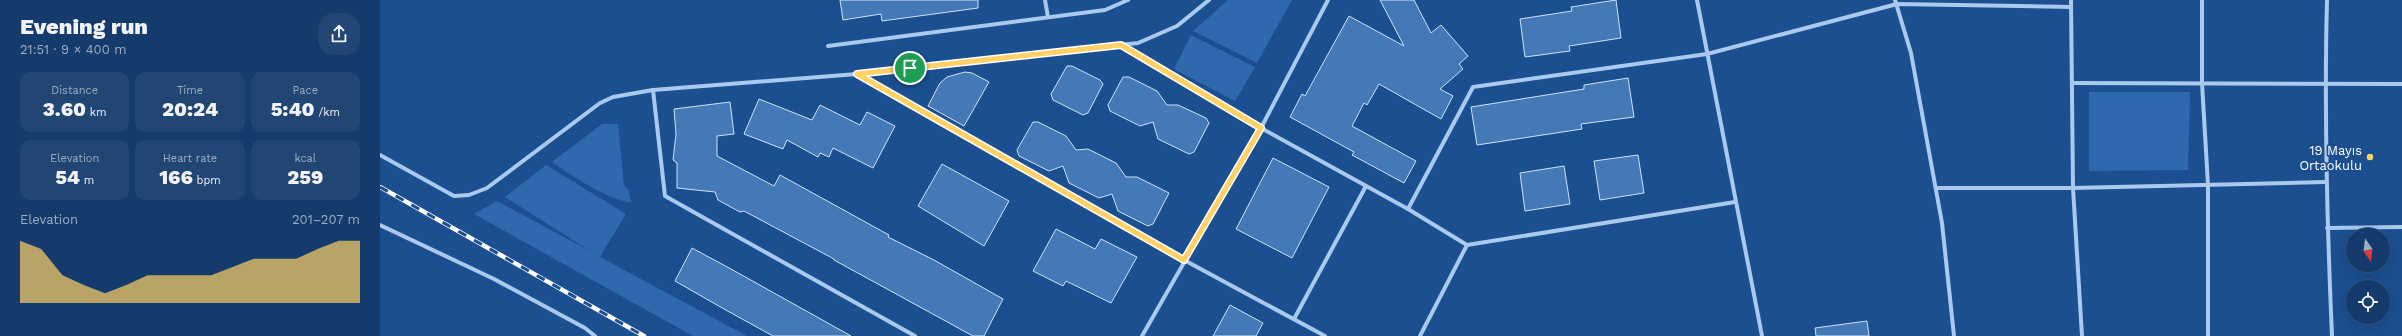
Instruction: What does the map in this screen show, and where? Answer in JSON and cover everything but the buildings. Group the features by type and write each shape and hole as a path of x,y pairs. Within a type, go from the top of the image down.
{"street":[{"path":"1046,0 1048,18"},
{"path":"828,46 1105,10 1128,0"},
{"path":"380,155 454,196 469,196 487,188 600,103 620,95 653,90 857,74 1138,43 1177,26 1209,0"},
{"path":"1142,336 1184,260 1261,128 1328,0"},
{"path":"1698,0 1735,202 1762,336"},
{"path":"2071,0 2073,188 2082,336"},
{"path":"2202,0 2202,83 2208,185 2208,336"},
{"path":"2327,0 2325,182 2332,336"},
{"path":"1896,2 1912,53 1936,188 1942,223 1954,336"},
{"path":"1408,209 1473,87 1707,54 1896,2 2070,7"},
{"path":"1121,45 1261,128 1408,209 1467,246 1735,202"},
{"path":"857,74 1184,260 1325,336"},
{"path":"2072,83 2402,84"},
{"path":"653,90 665,196 914,336"},
{"path":"1936,188 2073,188 2325,182"},
{"path":"1294,319 1366,186"},
{"path":"380,224 494,279 585,328 595,336"},
{"path":"2327,228 2402,228"},
{"path":"1420,336 1467,246"}],"shaded area":[{"path":"1228,0 1292,0 1257,63 1193,31"},
{"path":"1191,35 1255,67 1235,101 1174,69"},
{"path":"2089,92 2190,92 2188,170 2089,171"},
{"path":"602,124 618,124 624,185 629,191 631,202 623,201 602,193 552,162"},
{"path":"546,165 626,214 600,257 747,336 693,336 474,214 497,201 592,252 505,197"}],"railway":[{"path":"380,187 644,336"}],"place":[{"name":"19 Mayıs Ortaokulu","path":"2370,157"}],"route":[{"path":"1121,45 1261,128 1184,260 857,74 910,68 1121,45"}]}
